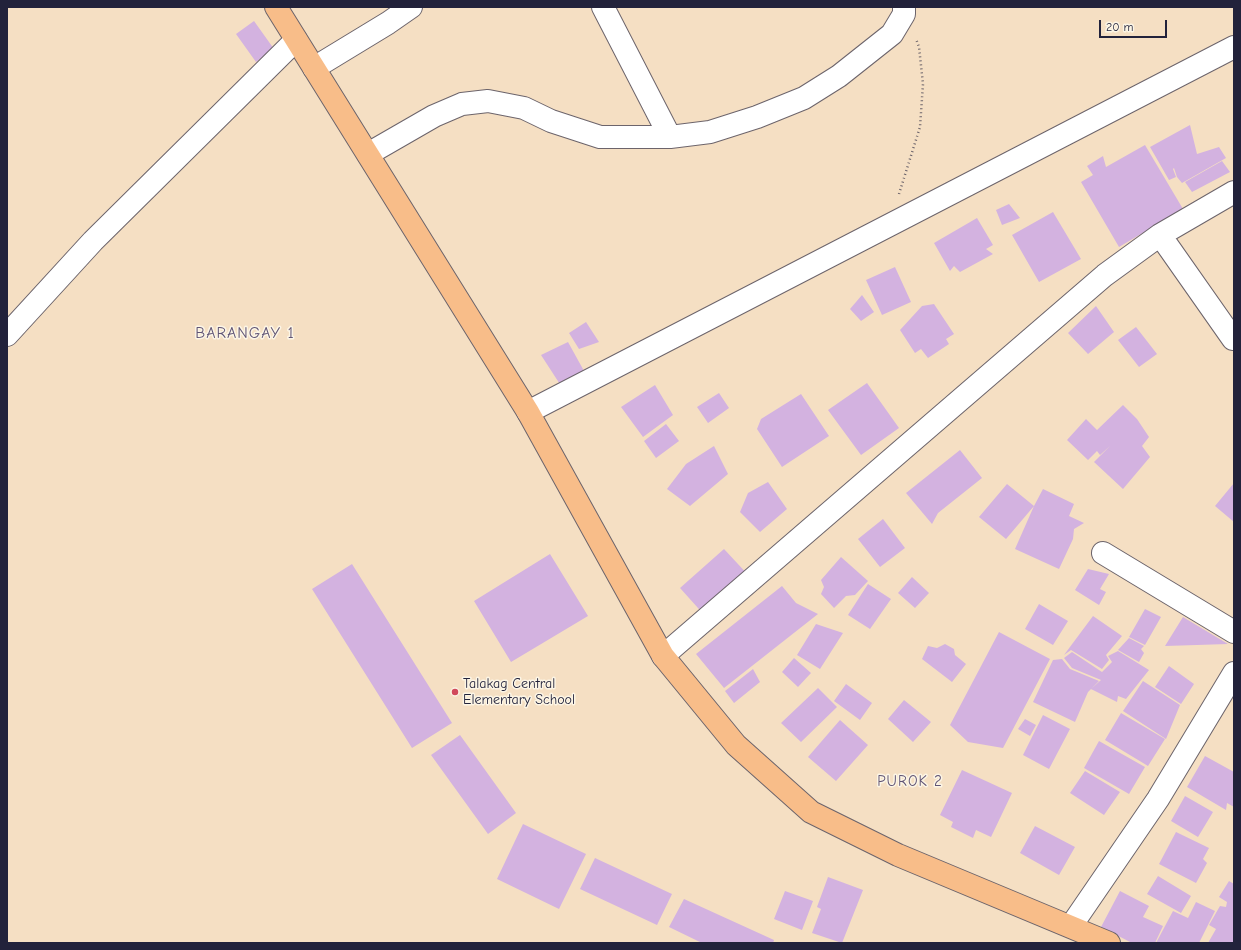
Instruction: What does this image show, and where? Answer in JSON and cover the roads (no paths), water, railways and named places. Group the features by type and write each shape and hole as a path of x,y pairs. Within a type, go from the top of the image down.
{"main road":[{"path":"276,7 528,412 663,656 736,745 811,812 898,855 1109,943"}],"street":[{"path":"314,68 388,23 411,7"},
{"path":"603,7 670,137"},
{"path":"368,154 434,116 462,104 488,101 524,108 551,121 600,137 670,137 710,132 757,117 804,98 839,76 892,34 904,11"},
{"path":"7,334 93,241 296,40"},
{"path":"528,412 1234,47"},
{"path":"663,656 1105,275 1160,235 1234,192"},
{"path":"1160,235 1233,339"},
{"path":"1102,553 1234,632"},
{"path":"1071,926 1158,799 1234,673"}],"place":[{"name":"Talakag Central Elementary School","path":"455,692"}],"district":[{"name":"BARANGAY 1","path":"245,333"},
{"name":"PUROK 2","path":"910,782"}]}
